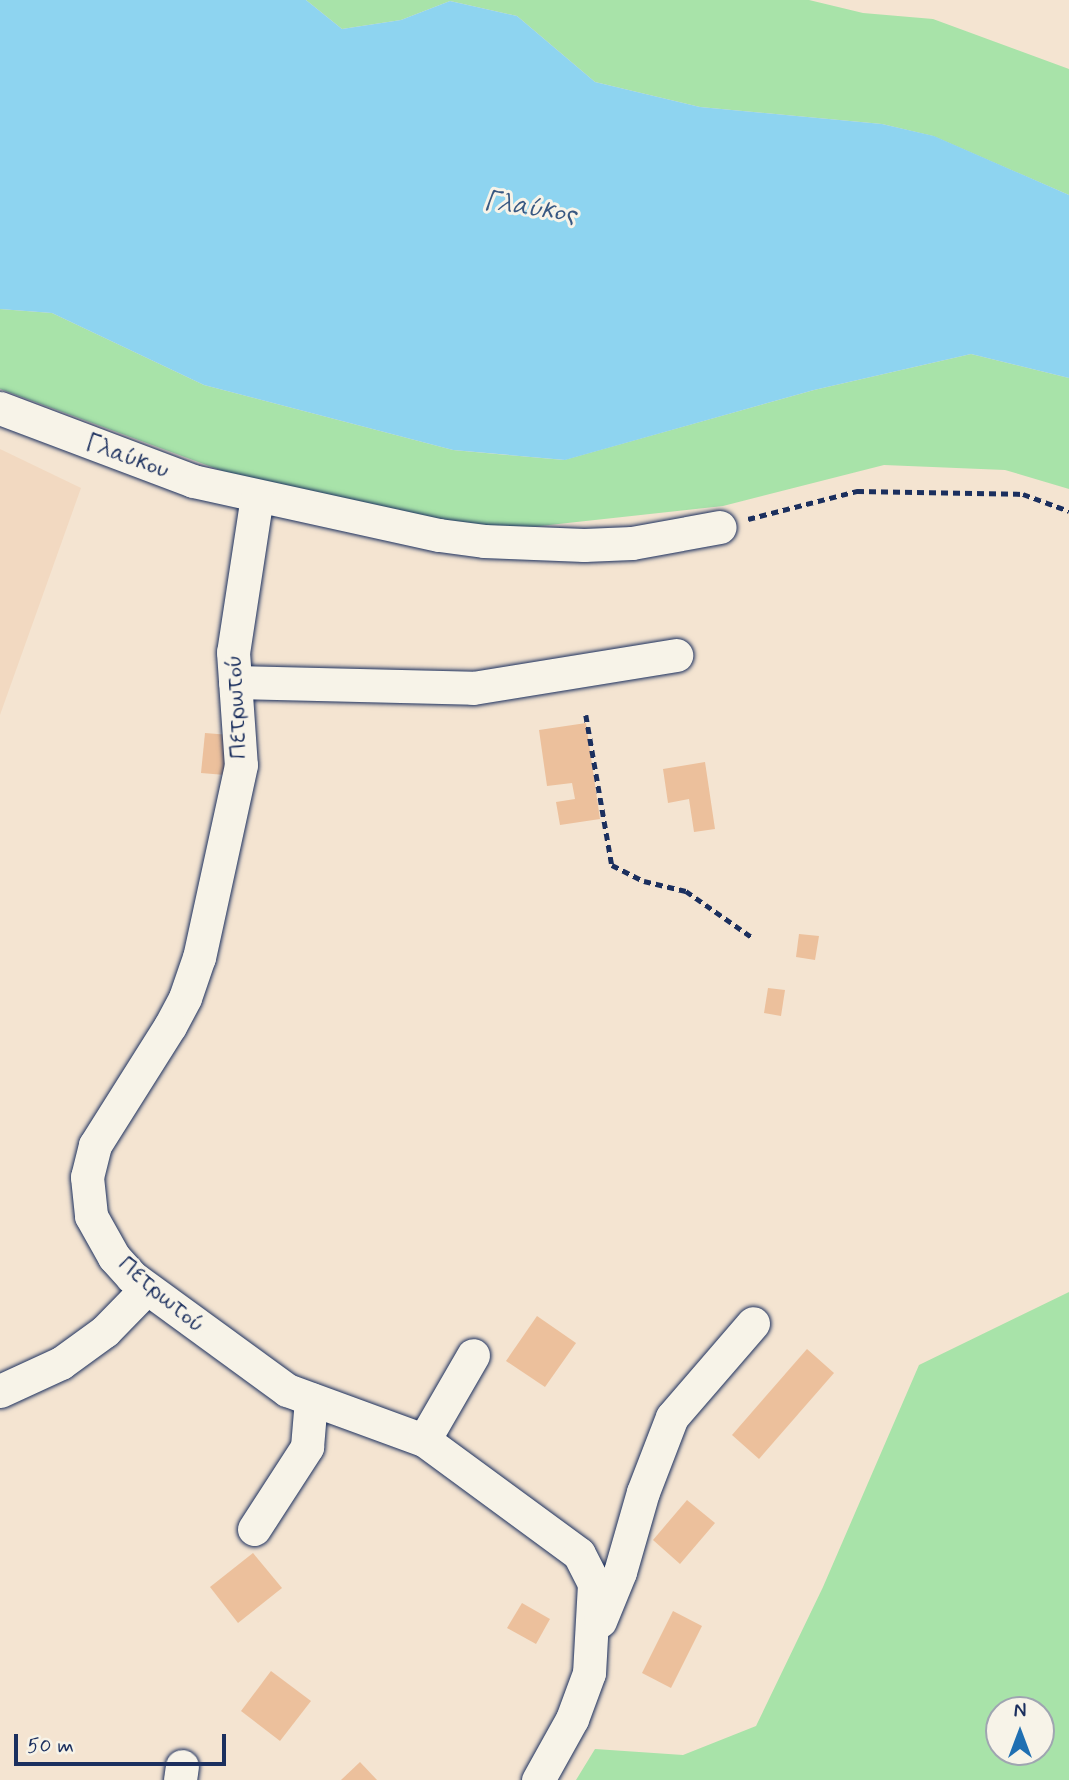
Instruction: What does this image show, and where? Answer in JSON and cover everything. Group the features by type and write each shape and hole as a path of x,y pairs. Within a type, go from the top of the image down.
{"street":[{"name":"Γλαύκου","path":"0,408 145,465 257,496 439,535 523,544 632,543 720,527"},
{"name":"Πετρωτού","path":"257,496 234,634 235,682 242,750 239,782 193,977 158,1047 106,1125 89,1167 88,1199 98,1232 114,1257 146,1289 287,1390 424,1440 579,1554 594,1584 589,1673 576,1708 538,1780"},
{"path":"235,682 473,688 676,654"},
{"path":"0,1391 61,1363 105,1331 146,1289"},
{"path":"593,1639 620,1572 643,1492 672,1417 753,1323"},
{"path":"424,1440 473,1355"},
{"path":"254,1528 307,1447 312,1399"}],"path":[{"path":"720,527 858,491 1023,494 1069,510"},
{"path":"586,715 612,865 644,881 686,891 753,938"}],"shaded area":[{"path":"0,449 81,488 0,715"}],"green space":[{"path":"306,0 809,0 863,13 933,19 1069,69 1069,195 933,136 882,124 700,107 595,82 517,16 450,1 401,20 342,29"},
{"path":"0,309 52,313 204,385 453,450 564,460 814,390 971,354 1069,378 1069,489 1005,470 884,465 723,506 486,532 266,487 0,389"},
{"path":"1069,1292 1069,1780 576,1780 595,1749 683,1755 756,1726 823,1587 919,1365"}],"water":[{"name":"Γλαύκος","path":"0,0 306,0 342,29 401,20 450,1 517,16 595,82 700,107 882,124 934,136 1069,195 1069,378 971,354 814,390 565,460 453,450 204,385 52,313 0,309"}],"building":[{"path":"586,723 600,819 560,825 556,802 575,799 572,783 547,786 539,730"},
{"path":"205,733 230,735 225,775 201,773"},
{"path":"705,762 715,829 694,832 689,799 668,803 663,769"},
{"path":"799,934 819,936 815,960 796,957"},
{"path":"768,988 785,990 781,1016 764,1013"},
{"path":"537,1316 576,1343 545,1387 506,1361"},
{"path":"807,1349 834,1373 759,1459 732,1435"},
{"path":"687,1500 715,1523 680,1564 653,1540"},
{"path":"253,1553 282,1588 238,1623 210,1587"},
{"path":"522,1603 550,1619 536,1644 507,1628"},
{"path":"673,1611 702,1626 671,1688 642,1673"},
{"path":"271,1671 311,1701 280,1741 241,1711"},
{"path":"360,1762 377,1780 341,1780"}]}
